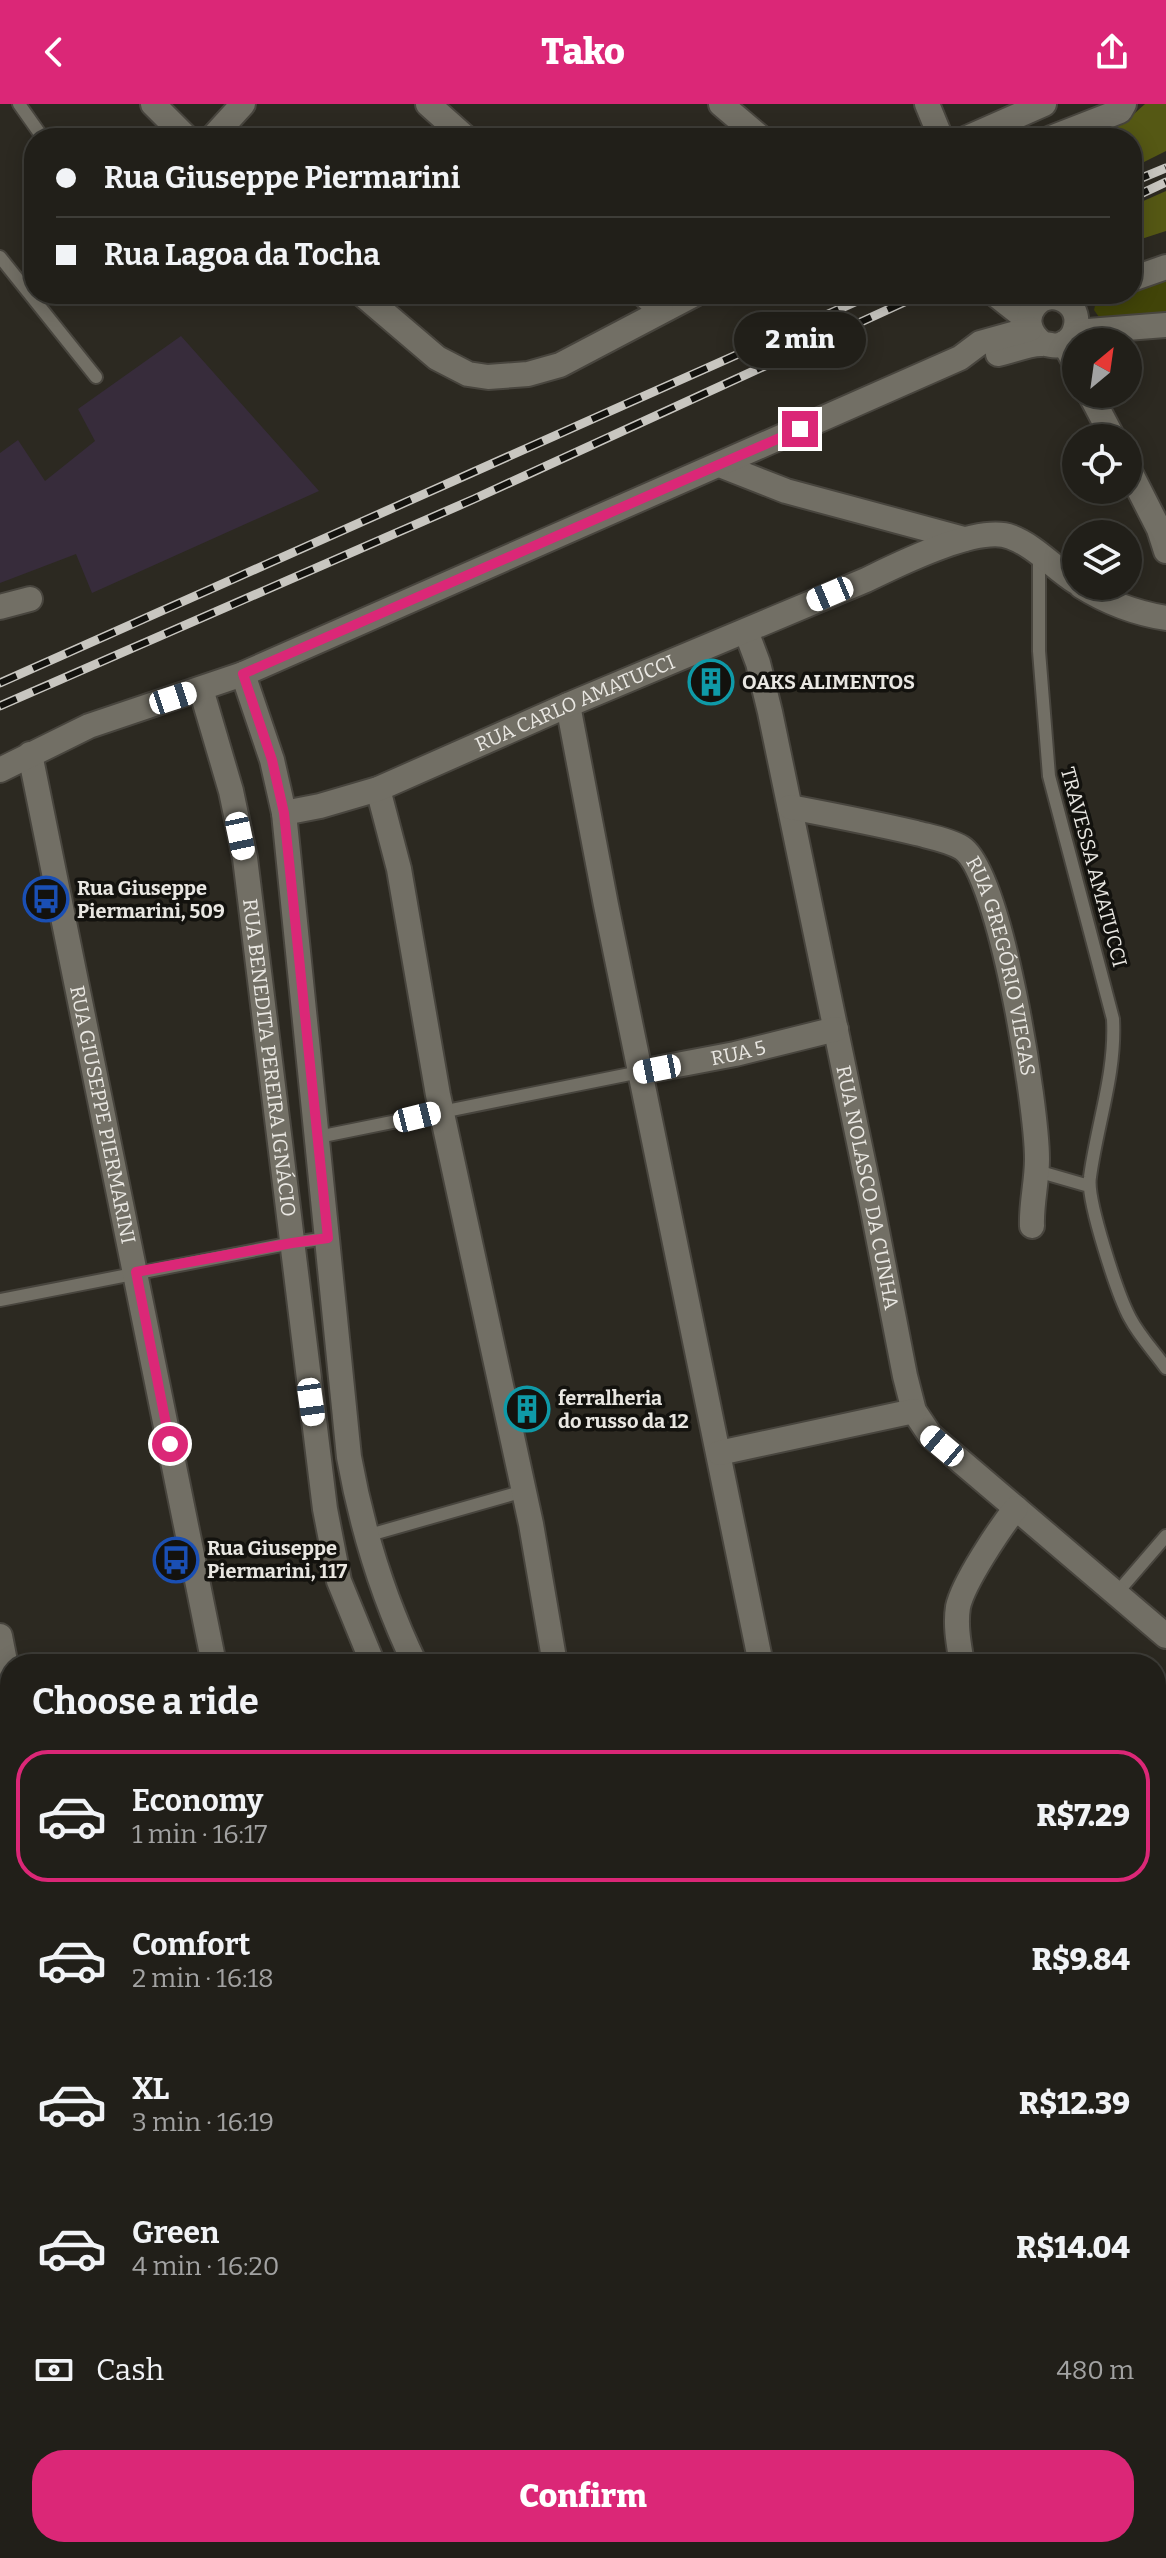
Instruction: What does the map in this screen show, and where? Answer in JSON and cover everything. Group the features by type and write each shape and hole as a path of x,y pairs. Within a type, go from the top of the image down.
{"street":[{"path":"153,104 177,128"},
{"path":"221,128 243,104"},
{"path":"428,104 455,128"},
{"path":"721,104 749,128"},
{"path":"927,104 937,128"},
{"path":"990,128 1044,104"},
{"path":"1075,128 1122,108"},
{"path":"1142,275 1166,267"},
{"path":"374,304 437,358 468,374 488,377 528,374 560,365 649,304"},
{"path":"1008,304 1043,330 1166,325"},
{"path":"1038,304 1030,314 1062,350"},
{"path":"0,770 89,726 243,674 960,358 983,358 1077,317 1070,304"},
{"path":"720,465 786,491 964,539"},
{"path":"1142,496 1166,551"},
{"name":"RUA CARLO AMATUCCI","path":"284,813 378,789 902,562 964,539 986,534 1007,535 1062,572"},
{"path":"0,607 30,599"},
{"path":"1108,600 1126,609 1166,618"},
{"name":"RUA NOLASCO DA CUNHA","path":"746,631 763,683 790,807 914,1411 930,1435 1166,1636"},
{"name":"RUA BENEDITA PEREIRA IGNÁCIO","path":"243,674 272,760 284,813 349,1457 366,1536 411,1654"},
{"name":"RUA BENEDITA PEREIRA IGNÁCIO","path":"201,689 231,791 245,858 325,1509 339,1581 369,1654"},
{"path":"568,705 589,822 759,1654"},
{"name":"RUA GIUSEPPE PIERMARINI","path":"30,754 212,1654"},
{"path":"378,789 399,869 441,1111 524,1491 553,1654"},
{"name":"RUA GREGÓRIO VIEGAS","path":"790,807 937,839 962,848 977,864 1001,937 1019,1018 1034,1120 1037,1171 1032,1226"},
{"name":"RUA 5","path":"640,1072 735,1054 836,1029"},
{"path":"719,1453 914,1411"},
{"path":"961,1654 957,1630 959,1602 993,1540 1016,1508"}],"lane":[{"path":"19,104 36,128"},
{"path":"0,257 24,287"},
{"path":"38,304 96,377"},
{"name":"TRAVESSA AMATUCCI","path":"1039,555 1039,651 1049,776 1113,1019 1107,1095 1089,1186"},
{"path":"318,1137 640,1072"},
{"path":"1037,1171 1089,1186 1123,1304 1141,1337 1166,1368"},
{"path":"0,1300 328,1238"},
{"path":"366,1536 524,1491"},
{"path":"1116,1594 1166,1536"}],"shaded area":[{"path":"1145,104 1166,104 1166,151 1142,163 1142,128 1108,128 1126,121"},
{"path":"1166,191 1166,231 1142,239 1142,202"},
{"path":"1166,280 1166,312 1138,318 1099,317 1094,310 1095,304 1142,304 1142,285"},
{"path":"181,336 319,491 92,593 76,554 0,583 0,453 18,440 45,481 95,441 78,409"}],"railway":[{"path":"1142,178 1166,168"},
{"path":"1142,193 1166,182"},
{"path":"0,683 851,304"},
{"path":"0,706 474,499 900,304"}],"place":[{"name":"OAKS ALIMENTOS","path":"711,682"},
{"name":"Rua Giuseppe Piermarini, 509","path":"46,899"},
{"name":"ferralheria do russo da 12","path":"527,1409"},
{"name":"Rua Giuseppe Piermarini, 117","path":"176,1560"}],"route":[{"path":"170,1444 136,1272 328,1238 284,813 272,760 243,674 800,429"}]}
